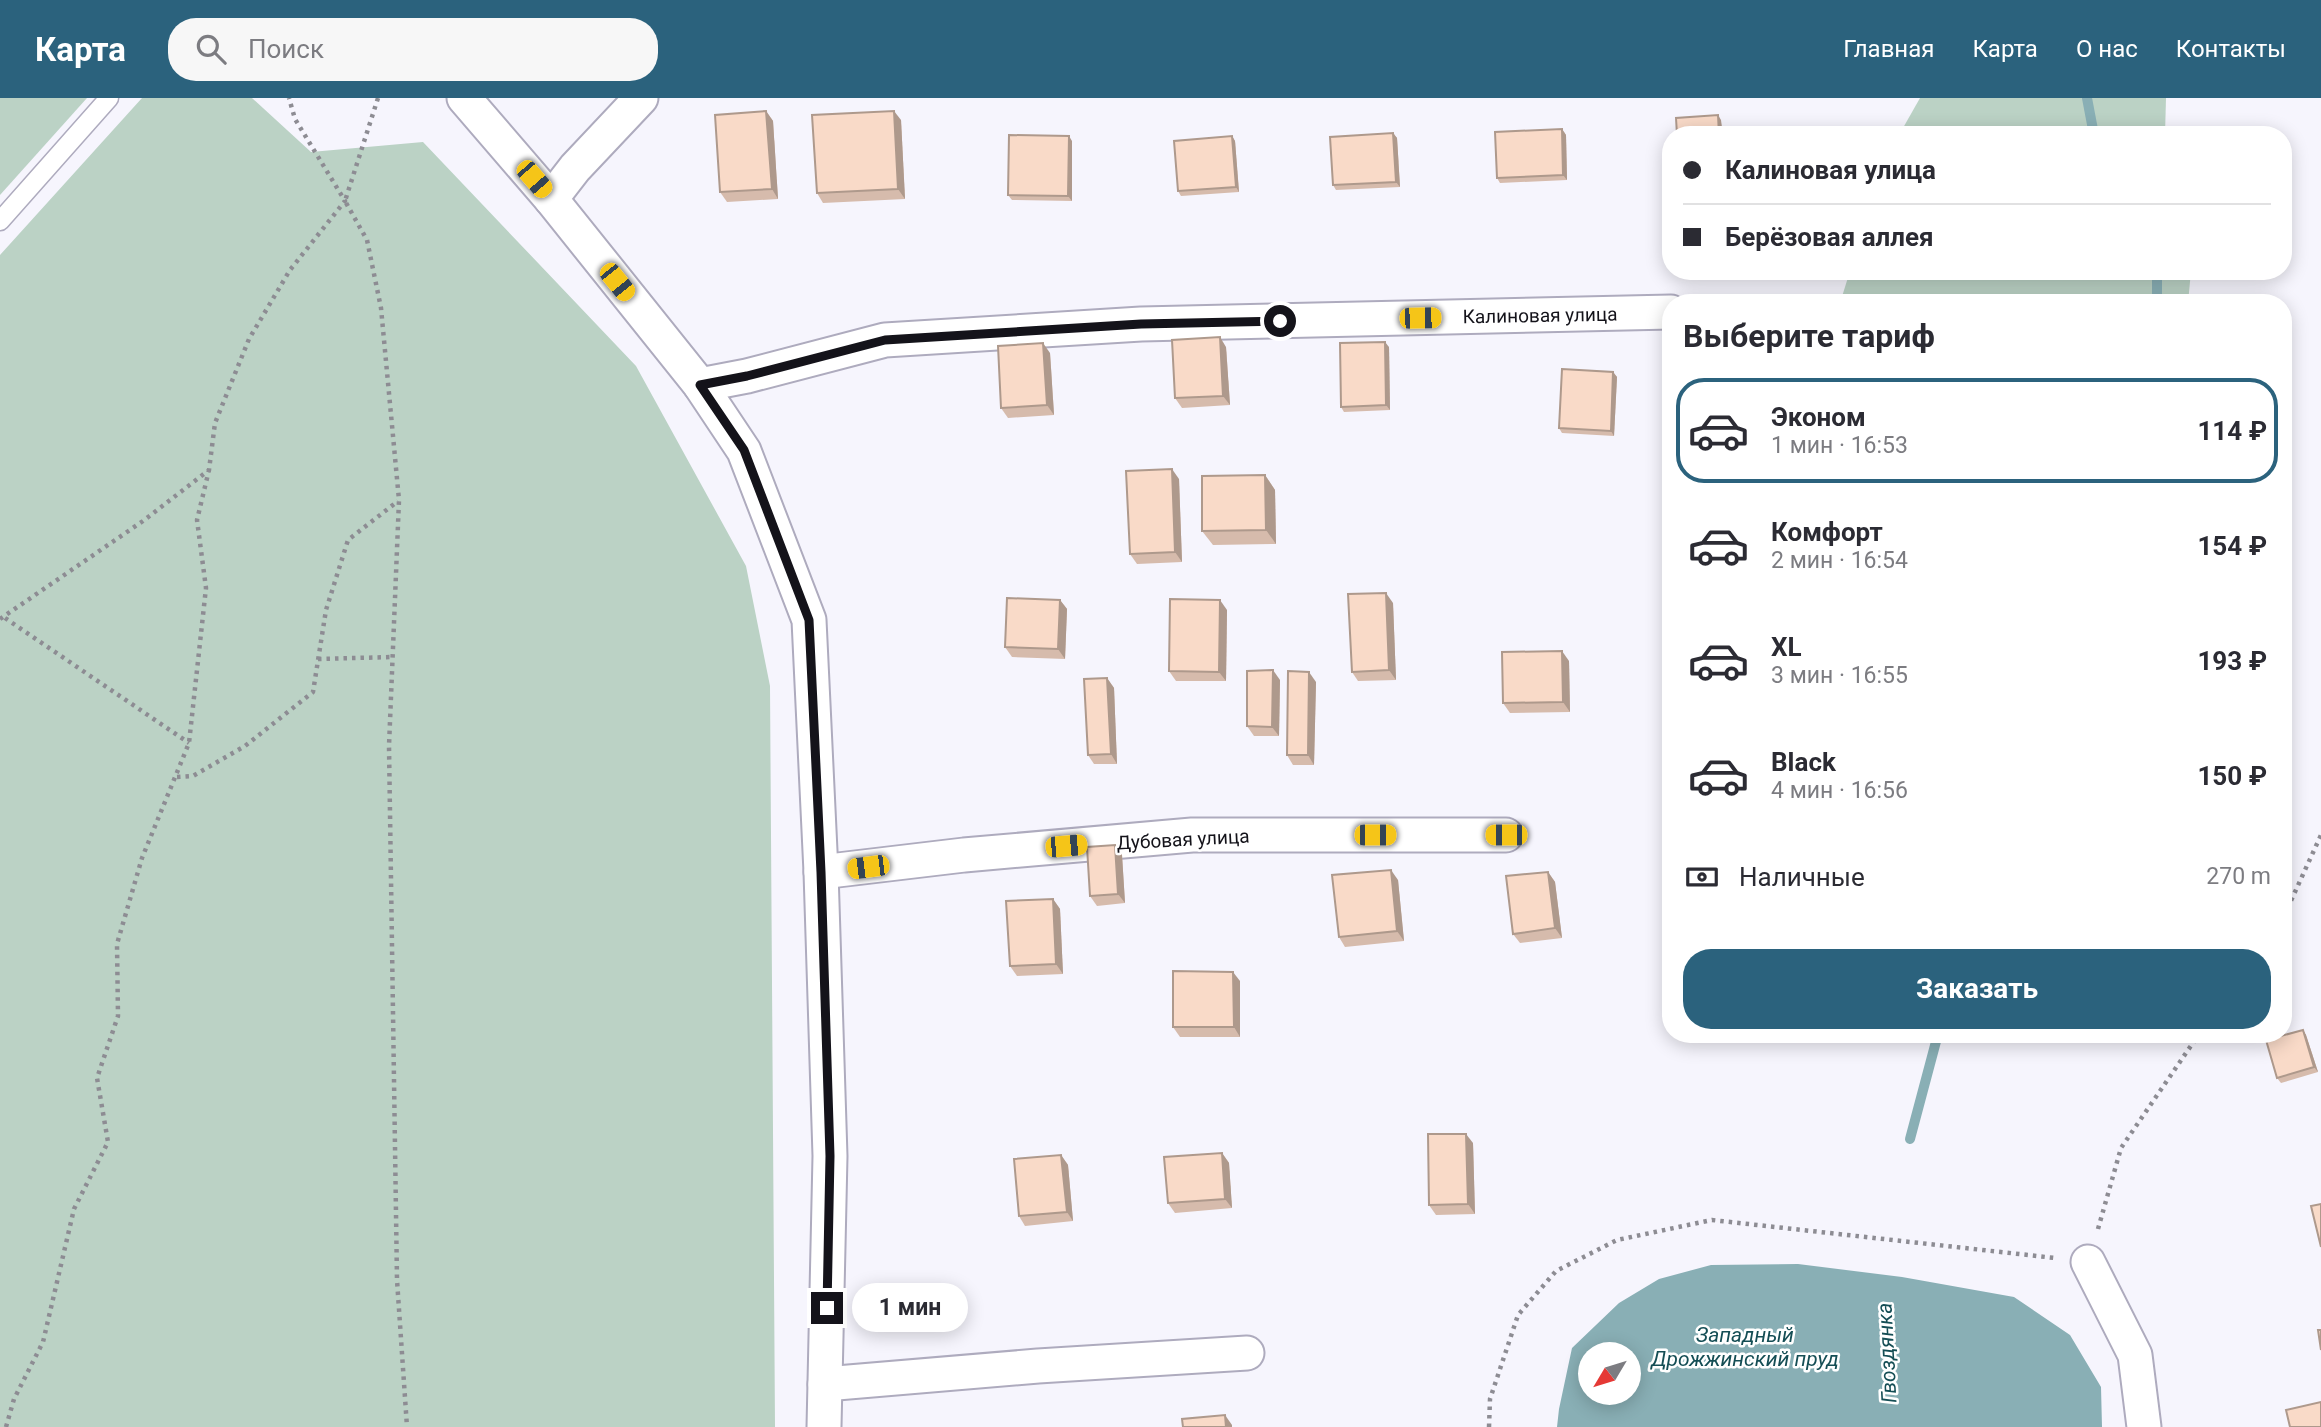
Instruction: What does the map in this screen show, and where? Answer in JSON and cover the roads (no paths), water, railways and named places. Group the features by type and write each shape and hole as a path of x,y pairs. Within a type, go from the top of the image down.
{"street":[{"path":"464,98 551,199 700,385 744,450 809,620 821,872 830,1156 824,1427"},
{"path":"551,199 575,168 641,98"},
{"name":"Калиновая улица","path":"700,385 747,376 885,340 1141,324 1662,312"},
{"name":"Дубовая улица","path":"821,872 964,855 1192,835 1506,835"},
{"path":"2088,1262 2135,1355 2144,1427"},
{"path":"825,1384 1038,1366 1247,1353"}],"lane":[{"path":"0,221 109,98"}],"water":[{"name":"Западный Дрожжинский пруд","path":"1798,1264 1902,1277 2014,1297 2070,1335 2101,1387 2102,1427 1557,1427 1572,1348 1578,1342 1578,1405 1642,1405 1642,1342 1578,1342 1619,1303 1659,1279 1711,1265"}],"waterway":[{"name":"Гвоздянка","path":"2087,98 2092,126"},
{"name":"Гвоздянка","path":"2157,280 2157,294"},
{"name":"Гвоздянка","path":"1910,1139 1936,1043"}]}
